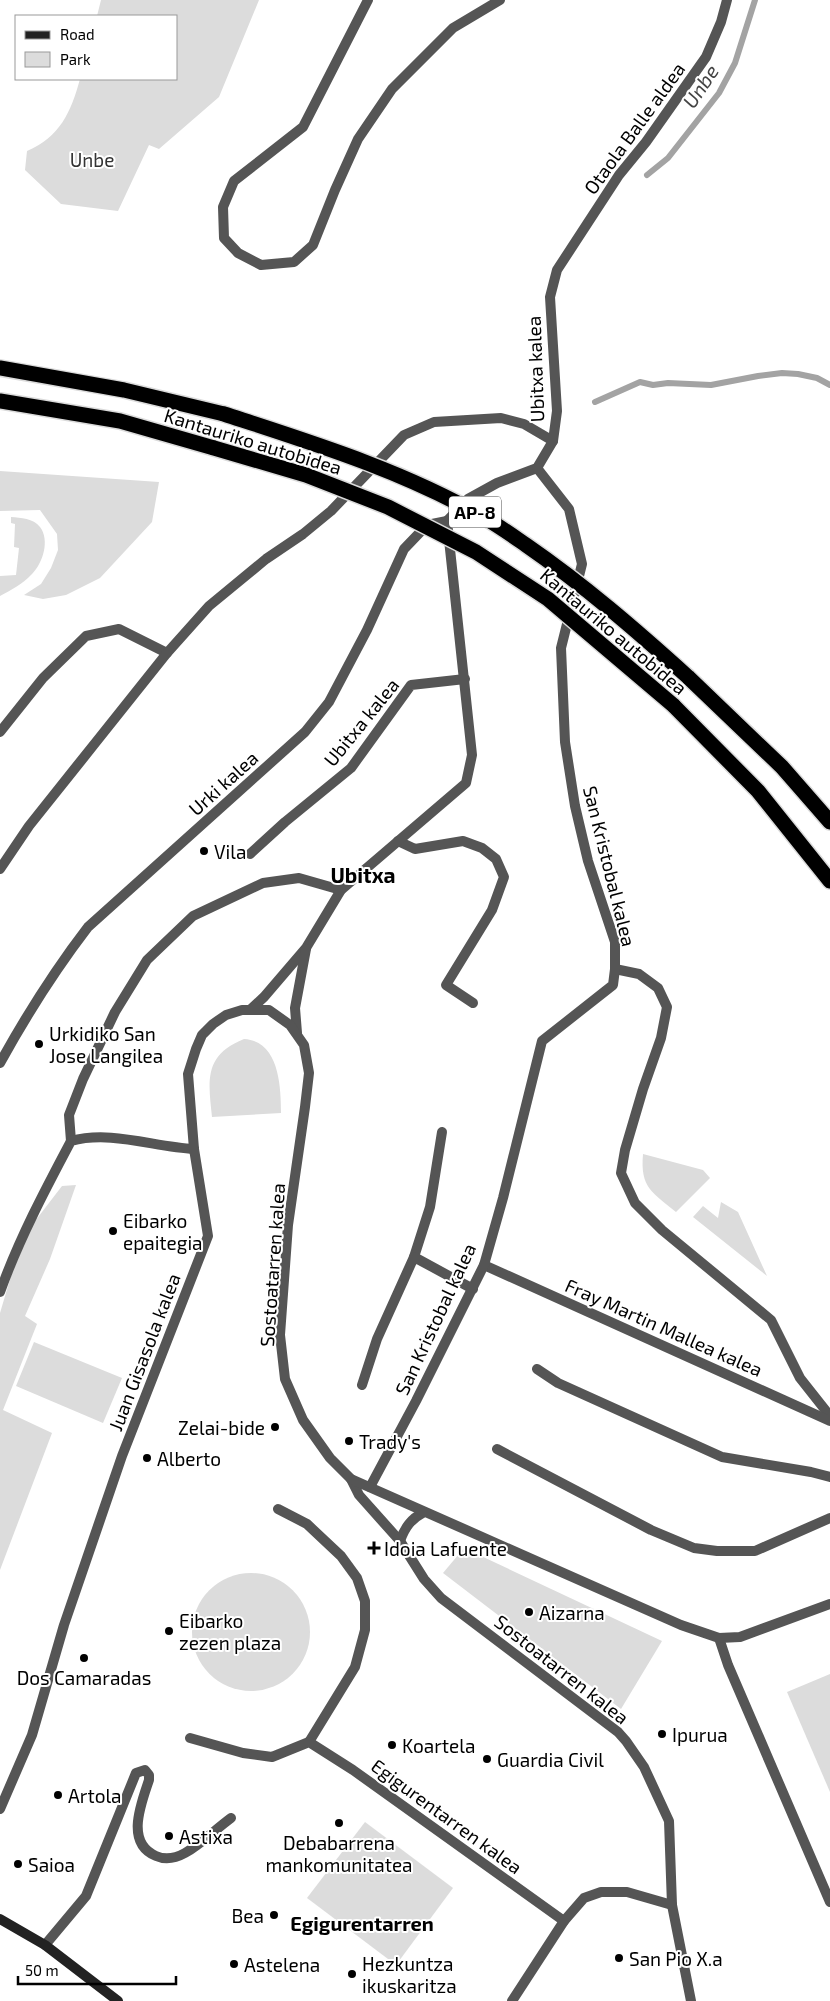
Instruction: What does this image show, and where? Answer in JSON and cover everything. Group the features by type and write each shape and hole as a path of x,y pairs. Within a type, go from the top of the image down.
{"highway":[{"name":"Kantauriko autobidea","path":"0,368 124,390 224,414 320,445 395,474 486,518 554,565 624,619 782,767 830,822"},
{"name":"Kantauriko autobidea","path":"0,401 120,421 306,475 388,507 476,552 548,599 674,705 758,791 830,881"}],"street":[{"path":"368,0 303,127 234,181 223,208 224,238 238,253 261,265 294,262 313,245 358,139 392,89 453,28 500,0"},
{"name":"Otaola Balle aldea","path":"557,270 619,175 646,142 706,57 721,22 727,0"},
{"name":"Ubitxa kalea","path":"537,468 553,441 557,411 550,297 557,270"},
{"path":"0,869 29,826 167,653 209,606 266,559 303,534 331,511 404,435 434,422 501,418 524,424 553,441"},
{"path":"250,1010 264,997 306,948 341,890 466,783 472,755 448,522 468,498 497,483 537,468"},
{"name":"San Kristobal kalea","path":"370,1487 484,1265 503,1198 542,1041 613,986 616,968 615,942 588,861 574,806 565,742 561,648 582,564 569,509 537,468"},
{"name":"Urki kalea","path":"0,1063 28,1013 46,990 64,958 88,927 305,732 329,702 367,630 404,549 427,525 448,522"},
{"path":"0,732 43,678 86,636 119,629 167,653"},
{"name":"Ubitxa kalea","path":"250,854 285,822 351,768 411,685 465,679"},
{"path":"398,841 415,849 463,841 482,848 496,858 504,877 492,910 446,985 473,1004"},
{"path":"0,1292 13,1256 35,1208 71,1141 69,1115 83,1079 114,1012 147,960 193,916 263,883 299,878 341,890"},
{"path":"297,1035 295,1008 306,948"},
{"name":"Fray Martin Mallea kalea","path":"616,968 639,974 658,988 667,1007 661,1038 643,1089 625,1150 621,1173 635,1203 662,1230 771,1320 800,1378 830,1416"},
{"name":"Juan Gisasola kalea","path":"0,1809 32,1735 64,1625 119,1463 208,1236 194,1149 188,1074 202,1035 226,1015 242,1010 269,1010 290,1025 304,1045 308,1073 304,1122"},
{"name":"Sostoatarren kalea","path":"304,1122 287,1236 280,1335 285,1379 303,1420 330,1458 351,1479 359,1495 400,1541 424,1579 442,1598 618,1732 644,1768 669,1821 672,1905 690,2001"},
{"path":"362,1385 377,1339 414,1257 430,1207 442,1132"},
{"path":"71,1141 86,1137 114,1138 171,1148 194,1149"},
{"path":"414,1257 473,1289"},
{"name":"Fray Martin Mallea kalea","path":"484,1265 830,1421"},
{"path":"537,1368 558,1383 722,1458 811,1472 830,1477"},
{"path":"497,1449 651,1530 694,1548 717,1551 755,1551 830,1518"},
{"name":"Sostoatarren kalea","path":"351,1479 681,1625 719,1638"},
{"path":"190,1738 243,1753 272,1757 309,1742 355,1667 365,1630 365,1601 357,1578 341,1556 307,1524 278,1509"},
{"path":"400,1541 407,1525 424,1512"},
{"path":"830,1604 740,1637 719,1638 728,1665 830,1902"},
{"name":"Egigurentarren kalea","path":"309,1742 352,1770 564,1921"},
{"path":"45,1945 86,1896 136,1772 145,1770 149,1775 139,1819 138,1837 145,1849 155,1855 166,1859 184,1854 231,1818"},
{"path":"512,2001 564,1921 584,1898 601,1892 627,1892 672,1905"},
{"path":"0,1919 45,1945 118,2001"}],"green space":[{"name":"Unbe","path":"101,0 259,0 219,97 159,149 149,145 118,211 61,204 25,170 27,151 56,131 68,113 80,80 178,80 178,15 97,15"},
{"path":"0,471 159,482 152,522 100,578 66,595 43,599 24,595 41,584 51,568 58,550 57,534 40,510 0,511"},
{"path":"11,517 27,519 37,524 43,532 45,545 42,558 32,574 21,584 0,596 0,576 16,575 19,548 14,547 15,524 11,523"},
{"path":"244,1039 256,1042 265,1048 271,1056 279,1078 281,1113 212,1117 210,1080 215,1061 231,1045"},
{"path":"643,1154 703,1170 710,1178 676,1212 649,1188 644,1175"},
{"path":"76,1185 50,1259 25,1316 37,1324 3,1410 52,1433 0,1570 0,1313 11,1276 32,1225 62,1186"},
{"path":"721,1202 738,1212 767,1276 693,1217 703,1206 718,1218"},
{"path":"34,1342 122,1378 103,1423 16,1386"},
{"path":"464,1548 662,1641 621,1709 443,1573"},
{"path":"251,1573 274,1577 293,1590 306,1609 310,1632 306,1655 293,1674 274,1687 251,1691 228,1687 209,1674 196,1655 192,1632 196,1609 209,1590 228,1577"},
{"path":"830,1674 830,1792 787,1692"},
{"path":"365,1822 453,1888 396,1965 307,1898"}],"waterway":[{"name":"Unbe","path":"647,175 668,158 719,93 735,63 755,0"},
{"path":"595,402 640,382 653,385 668,383 711,385 782,373 817,378 830,385"}],"place":[{"name":"Vila","path":"204,851"},
{"name":"Urkidiko San Jose Langilea","path":"39,1044"},
{"name":"Eibarko epaitegia","path":"113,1231"},
{"name":"Zelai-bide","path":"275,1427"},
{"name":"Trady's","path":"349,1441"},
{"name":"Alberto","path":"147,1458"},
{"name":"Idoia Lafuente","path":"374,1548"},
{"name":"Aizarna","path":"529,1612"},
{"name":"Eibarko zezen plaza","path":"169,1631"},
{"name":"Dos Camaradas","path":"84,1658"},
{"name":"Ipurua","path":"662,1734"},
{"name":"Koartela","path":"392,1745"},
{"name":"Guardia Civil","path":"487,1759"},
{"name":"Artola","path":"58,1795"},
{"name":"Debabarrena mankomunitatea","path":"339,1823"},
{"name":"Astixa","path":"169,1836"},
{"name":"Saioa","path":"18,1864"},
{"name":"Bea","path":"274,1915"},
{"name":"San Pio X.a","path":"619,1958"},
{"name":"Astelena","path":"234,1964"},
{"name":"Hezkuntza ikuskaritza","path":"352,1974"}],"district":[{"name":"Ubitxa","path":"363,874"},
{"name":"Egigurentarren","path":"362,1923"}]}
